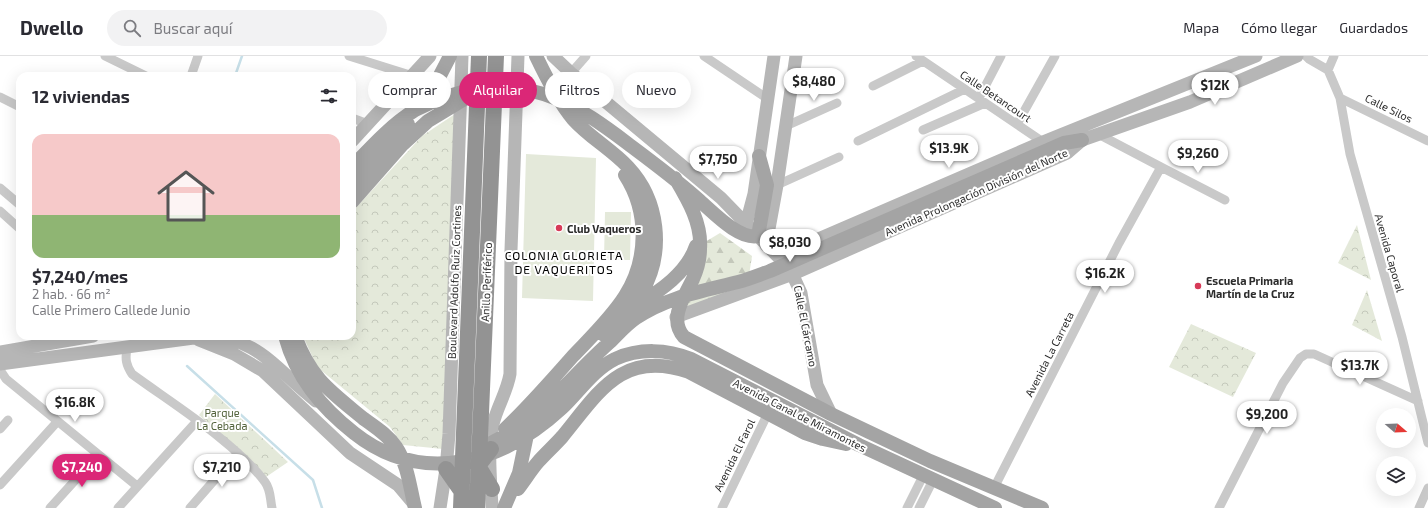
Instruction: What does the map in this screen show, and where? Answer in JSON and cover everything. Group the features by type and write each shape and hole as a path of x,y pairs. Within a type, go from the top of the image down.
{"highway":[{"name":"Anillo Periférico","path":"461,498 479,56"},
{"name":"Anillo Periférico","path":"477,508 473,464 496,56"},
{"path":"489,447 473,464 498,504"},
{"path":"446,469 461,498 448,508"}],"main road":[{"path":"416,72 430,56"},
{"path":"356,180 417,114 433,89 450,56"},
{"name":"Boulevard Adolfo Ruiz Cortines","path":"440,508 446,469 462,56"},
{"path":"498,504 489,447 492,425 506,392 510,374 511,250 518,56"},
{"path":"498,504 516,482 528,430 543,402 629,309 642,291 650,273 655,238 654,220 650,202 642,185 625,164 581,127 566,109 536,56"},
{"name":"Calle El Cárcamo","path":"553,56 570,72"},
{"path":"746,224 754,194 774,56"},
{"path":"766,244 777,185 796,56"},
{"name":"Avenida Prolongación División del Norte","path":"766,244 786,253 1043,142 1256,56"},
{"name":"Avenida Prolongación División del Norte","path":"676,317 810,267 1067,153 1082,140 1194,101 1297,56"},
{"path":"1190,82 1194,101"},
{"path":"537,92 551,96 593,118 672,176 738,232 766,244"},
{"path":"356,162 382,135 415,111 437,99 459,93"},
{"path":"356,197 403,144 428,121 459,102"},
{"path":"356,137 383,108"},
{"name":"Calle El Cárcamo","path":"613,108 721,198 785,263 793,274 801,293 817,385 830,414"},
{"path":"489,447 539,413 593,357 636,318 671,300 704,289 739,282 770,271 1064,143 1082,140"},
{"path":"489,447 531,404 614,311 626,294 634,278 643,240 639,206 627,178 604,146"},
{"path":"760,149 783,147"},
{"path":"760,149 767,184 766,244"},
{"path":"672,176 690,204 698,225 700,242 698,263 676,317"},
{"path":"629,309 661,288 683,270 695,248 698,225"},
{"path":"802,246 802,260 810,267"},
{"name":"Avenida Canal de Miramontes","path":"676,317 678,330 687,340 830,414 1042,508"},
{"path":"0,352 70,340"},
{"path":"0,364 127,348 171,340"},
{"path":"199,340 234,354 263,371 350,453 398,485 415,506"},
{"path":"230,340 260,352 334,415"},
{"name":"Avenida Canal de Miramontes","path":"286,340 293,361 304,381 334,415 368,443 398,457 440,464 473,464 532,432 562,408 602,367 616,359 634,353 652,351 677,354 691,360 859,445 995,508"},
{"path":"297,340 305,360 322,384 386,436 396,447 405,466 415,506"},
{"path":"498,504 552,448 606,385 628,370 651,365 678,369 694,375 768,414 814,436 835,442 859,445"}],"street":[{"path":"105,56 138,72"},
{"path":"192,72 198,56"},
{"path":"349,56 400,72"},
{"path":"572,72 586,56"},
{"path":"704,56 768,99"},
{"path":"923,130 982,101 1001,56"},
{"path":"1017,124 1055,56"},
{"path":"1306,56 1328,70 1334,56"},
{"path":"874,86 919,58"},
{"name":"Calle Betancourt","path":"919,58 1043,142"},
{"name":"Avenida Caporal","path":"1328,70 1340,98 1352,160 1402,337 1428,443"},
{"path":"858,141 965,89"},
{"path":"0,97 16,105"},
{"name":"Calle Silos","path":"1340,98 1428,140"},
{"path":"786,126 837,103"},
{"path":"356,120 368,124"},
{"path":"1100,135 1225,200"},
{"path":"777,185 839,157"},
{"name":"Avenida La Carreta","path":"994,488 1119,243 1161,167"},
{"path":"0,188 16,202"},
{"path":"0,211 16,225"},
{"path":"127,348 127,367 132,374 238,453 266,482 271,494 270,507"},
{"path":"1219,508 1283,383 1300,358 1306,354 1314,354 1418,401"},
{"path":"0,370 6,379 137,486"},
{"name":"Avenida El Farol","path":"722,508 768,414"},
{"path":"0,429 8,420"},
{"path":"118,508 197,421"},
{"path":"0,485 57,422"},
{"path":"190,508 238,453"},
{"path":"50,508 98,455"},
{"path":"907,508 928,478"},
{"path":"919,508 928,478"},
{"path":"1420,508 1428,488"}],"green space":[{"path":"455,114 443,449 403,445 390,427 317,367 305,340 356,340 356,208 422,136"},
{"name":"Club Vaqueros","path":"526,154 596,158 593,301 522,298"},
{"path":"605,212 631,212 630,260 604,260"},
{"path":"1357,225 1371,280 1338,263"},
{"path":"720,233 752,256 748,282 688,309 686,300 705,242"},
{"path":"1367,290 1382,341 1352,325"},
{"path":"1191,324 1256,353 1233,397 1169,367"},
{"name":"Parque La Cebada","path":"215,394 288,462 266,477 199,415"}],"waterway":[{"path":"236,72 242,56"},
{"path":"187,366 313,480 322,508"}],"place":[{"name":"Club Vaqueros","path":"559,228"},
{"name":"Escuela Primaria Martín de la Cruz","path":"1198,286"}],"district":[{"name":"COLONIA GLORIETA DE VAQUERITOS","path":"564,262"}]}
